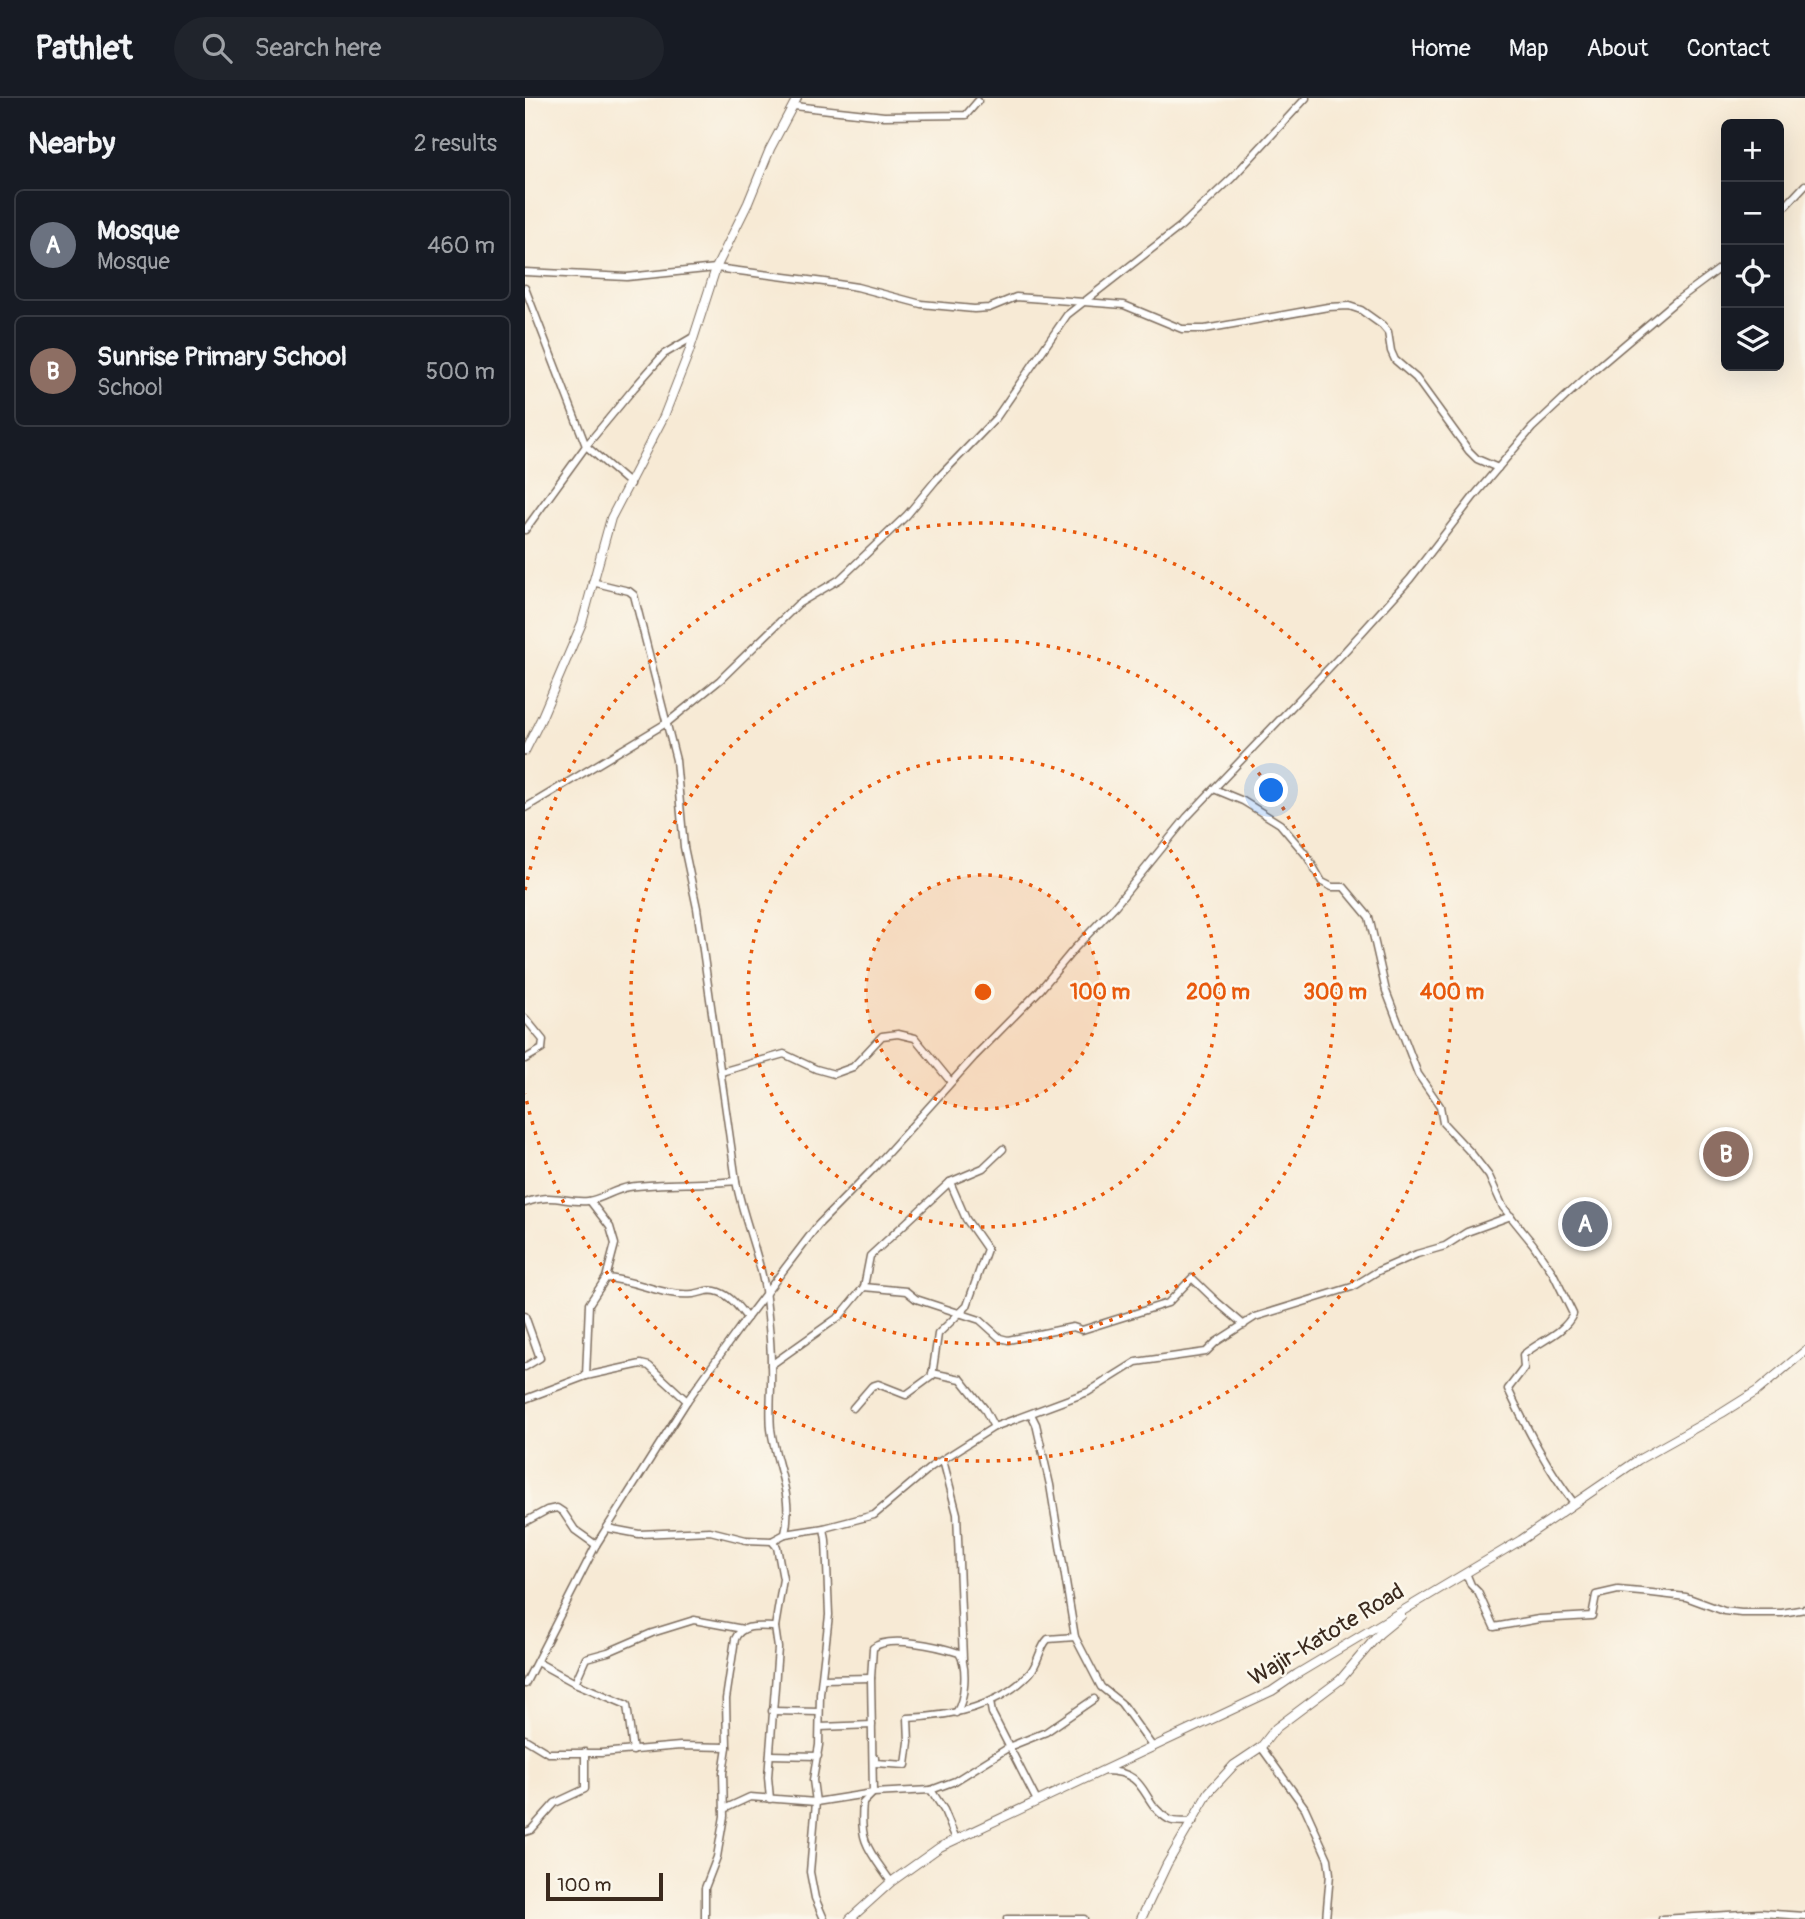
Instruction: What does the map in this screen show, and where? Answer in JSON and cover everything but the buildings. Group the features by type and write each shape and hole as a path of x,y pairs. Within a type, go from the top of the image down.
{"street":[{"path":"525,808 668,722 720,680 798,604 840,579 899,524 936,480 996,418 1067,315 1181,226 1232,178 1306,98"},
{"path":"525,751 582,623 611,518 664,416 716,268 748,203 769,149 796,102 884,116 952,116 966,115 978,102"},
{"path":"1784,208 1805,185"},
{"path":"525,272 627,276 716,268 857,287 921,304 974,309 989,308 1016,297 1124,305 1182,329 1205,329 1328,307 1349,306 1361,310 1388,332 1395,360 1416,378 1477,460 1498,468"},
{"path":"525,1684 596,1545 687,1401 818,1225 1041,990 1075,948 1115,906 1187,817 1410,579 1532,429 1591,373 1676,301 1721,268"},
{"path":"525,288 586,446 630,484"},
{"path":"525,530 586,446 664,354 693,337"},
{"path":"592,582 629,591 634,596 676,760 684,847 697,908 736,1181 744,1218 761,1268 765,1293 771,1365 771,1427 789,1504 785,1534"},
{"path":"1214,789 1243,801 1280,824 1307,856 1322,882 1332,887 1344,887 1369,917 1386,991 1418,1074 1440,1106 1443,1123 1489,1176 1503,1207 1553,1273 1573,1314 1562,1328 1523,1355 1524,1368 1508,1389 1525,1426 1574,1503"},
{"path":"525,1018 543,1040 542,1049 525,1059"},
{"path":"721,1072 784,1054 834,1074 853,1067 882,1036 898,1034 915,1038 951,1082"},
{"path":"771,1365 831,1324 864,1287 870,1256 950,1182 983,1168 1003,1149"},
{"path":"525,1203 552,1196 590,1201 626,1188 736,1181"},
{"path":"853,1408 872,1387 883,1385 906,1395 932,1376 938,1334 961,1313 970,1299 987,1249 966,1219 950,1182"},
{"path":"586,1376 589,1304 606,1278 614,1251 614,1236 590,1201"},
{"path":"607,1528 639,1534 710,1531 746,1541 772,1541 785,1534 824,1528 874,1515 943,1460 994,1427 1088,1392 1136,1362 1206,1352 1216,1342 1255,1317 1352,1287 1378,1271 1417,1254 1445,1246 1467,1232 1511,1216"},
{"path":"606,1278 637,1283 656,1290 693,1294 706,1290 721,1292 738,1306 747,1318"},
{"path":"864,1287 906,1291 916,1299 979,1320 1000,1338 1008,1340 1073,1328 1082,1330 1168,1303 1192,1278 1244,1325"},
{"path":"525,1317 540,1358 525,1367"},
{"name":"Wajir-Katote Road","path":"850,1919 891,1882 955,1839 1272,1691 1521,1540 1638,1460 1757,1391 1805,1351"},
{"path":"525,1399 586,1376 637,1365 649,1366 687,1401"},
{"path":"932,1373 961,1379 984,1408 994,1427"},
{"path":"1031,1414 1036,1424 1050,1485 1075,1637 1101,1687 1121,1703 1152,1746"},
{"path":"943,1460 957,1514 963,1696 956,1713"},
{"path":"525,1522 547,1510 557,1508 575,1530 596,1545"},
{"path":"824,1528 829,1608 818,1712 818,1756 813,1780 816,1802 811,1882 824,1919"},
{"path":"770,1799 768,1777 778,1648 775,1627 783,1579 776,1547 772,1541"},
{"path":"1466,1573 1494,1627 1539,1619 1592,1616 1596,1595 1618,1590 1686,1597 1724,1611 1741,1613 1783,1613 1805,1609"},
{"path":"1141,1919 1162,1873 1209,1793 1234,1765 1261,1747 1276,1728 1340,1680 1379,1634 1424,1598"},
{"path":"575,1684 586,1658 608,1652 652,1633 694,1620 743,1629"},
{"path":"705,1919 705,1888 717,1857 724,1809 726,1699 735,1639 738,1632 751,1626 775,1627"},
{"path":"872,1725 875,1763 906,1765 908,1718 956,1713 990,1702 1020,1682 1032,1670 1042,1646 1048,1639 1075,1637"},
{"path":"891,1882 865,1844 861,1827 863,1803 873,1793 873,1648 881,1642 917,1643 959,1653 963,1660"},
{"path":"537,1662 575,1684 627,1705 633,1751"},
{"path":"525,1665 533,1670"},
{"path":"823,1679 871,1678"},
{"path":"724,1809 750,1797 816,1802 873,1793 931,1790 954,1781 1011,1746 1046,1732 1094,1699"},
{"path":"990,1702 992,1713 1037,1801"},
{"path":"772,1712 818,1712"},
{"path":"820,1727 872,1725"},
{"path":"525,1739 548,1753 633,1751 680,1746 727,1747"},
{"path":"1261,1747 1305,1808 1328,1859 1330,1874 1326,1919"},
{"path":"525,1832 531,1830 555,1803 585,1789 585,1752"},
{"path":"770,1755 818,1756"},
{"path":"1105,1771 1120,1771 1130,1775 1160,1811 1172,1821 1193,1822"},
{"path":"931,1790 944,1810 955,1839"},
{"path":"1663,1919 1760,1913 1805,1916"},
{"path":"1007,1919 1084,1919"}],"place":[{"name":"Sunrise Primary School","path":"1726,1154"},
{"name":"Mosque","path":"1585,1224"}]}
